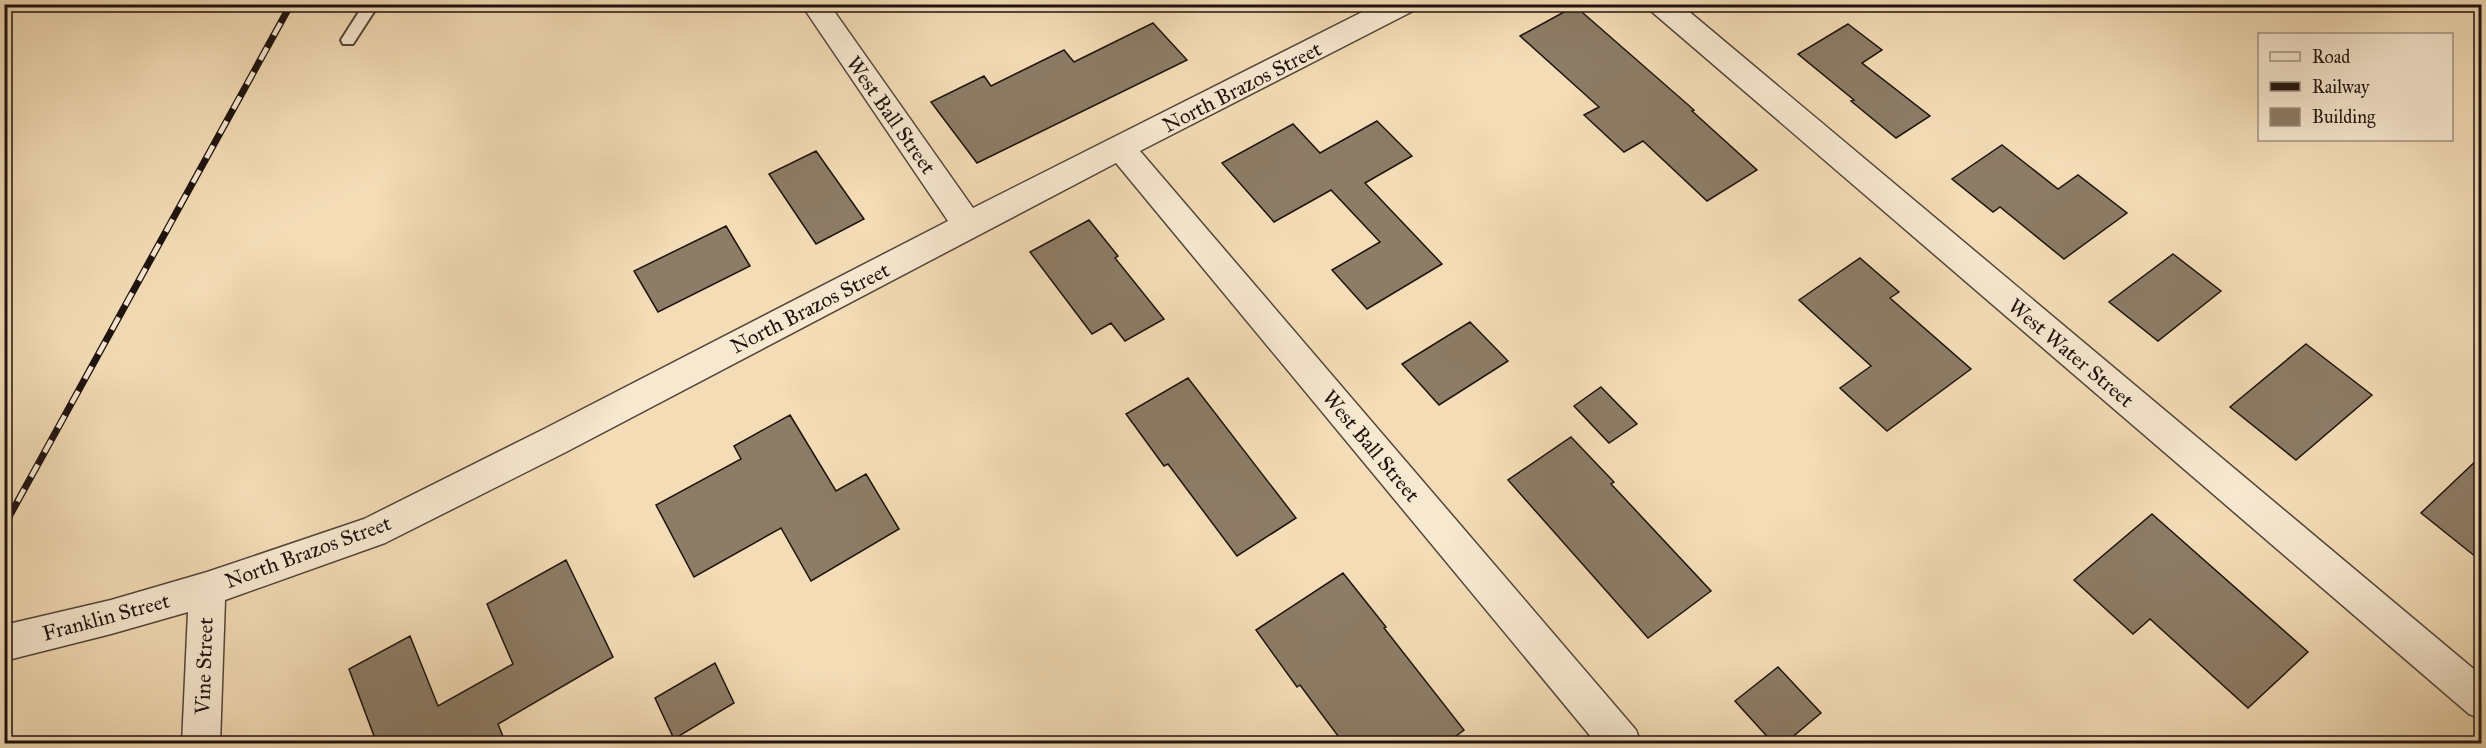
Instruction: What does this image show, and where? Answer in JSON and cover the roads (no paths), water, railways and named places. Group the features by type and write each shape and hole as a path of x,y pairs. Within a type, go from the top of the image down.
{"street":[{"name":"West Ball Street","path":"814,4 968,225"},
{"name":"North Brazos Street","path":"207,589 373,532 1403,4"},
{"name":"West Water Street","path":"1661,4 2481,701"},
{"name":"West Ball Street","path":"1121,149 1622,744"},
{"name":"Franklin Street","path":"4,643 111,618 207,589"},
{"name":"Vine Street","path":"201,744 207,589"}],"lane":[{"path":"348,40 372,4"}],"railway":[{"path":"4,526 291,4"}]}
